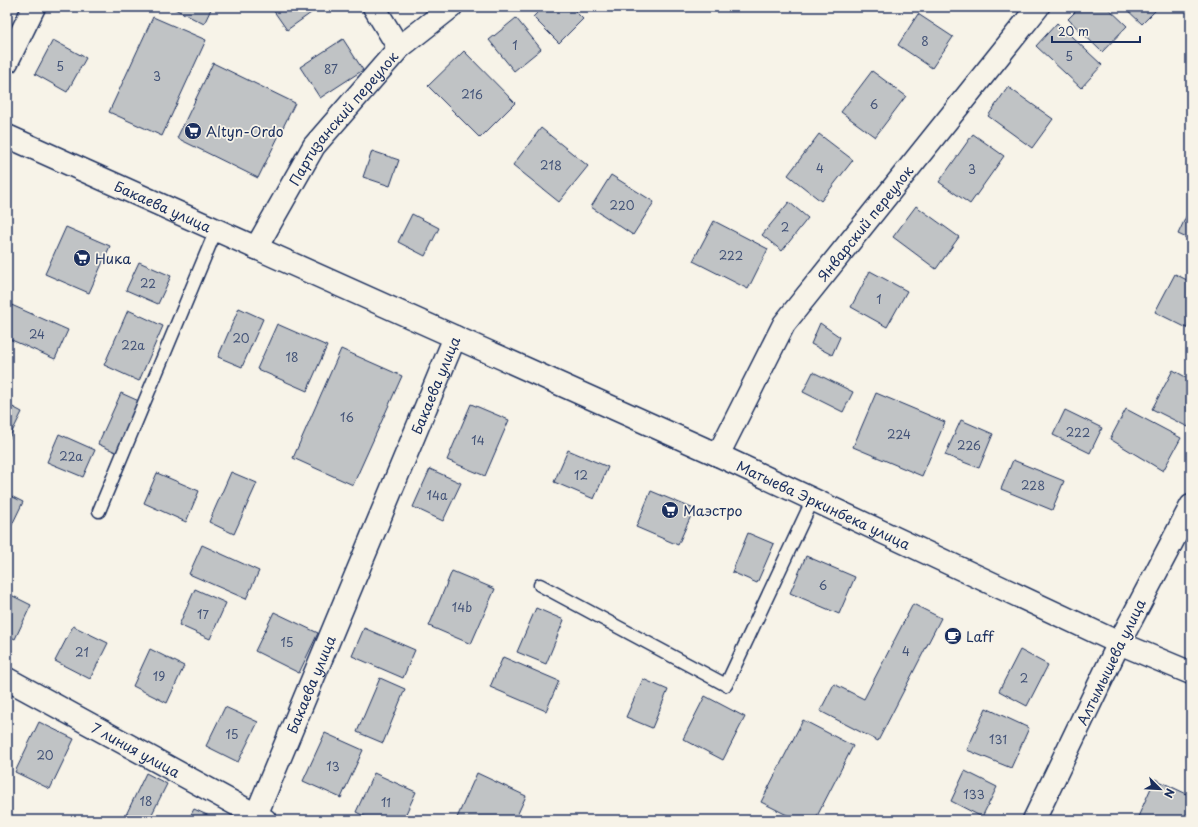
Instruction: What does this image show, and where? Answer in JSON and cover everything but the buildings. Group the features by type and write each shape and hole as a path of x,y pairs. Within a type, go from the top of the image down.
{"street":[{"path":"7,62 34,7"},
{"path":"374,7 399,48"},
{"name":"Партизанский переулок","path":"256,248 314,146 399,48 451,7"},
{"name":"Январский переулок","path":"718,455 784,324 1038,7"},
{"name":"Бакаева улица","path":"7,136 455,337 259,819"},
{"name":"Матыева Эркинбека улица","path":"455,337 718,455 1119,643 1191,673"},
{"name":"Алтымышева улица","path":"1034,820 1119,643 1191,506"},
{"name":"7 линия улица","path":"7,679 259,819"}],"lane":[{"path":"99,512 216,230"},
{"path":"540,584 726,685 813,499"}],"place":[{"name":"Altyn-Ordo","path":"193,131"},
{"name":"Ника","path":"82,258"},
{"name":"Маэстро","path":"670,510"},
{"name":"Laff","path":"953,636"}]}
